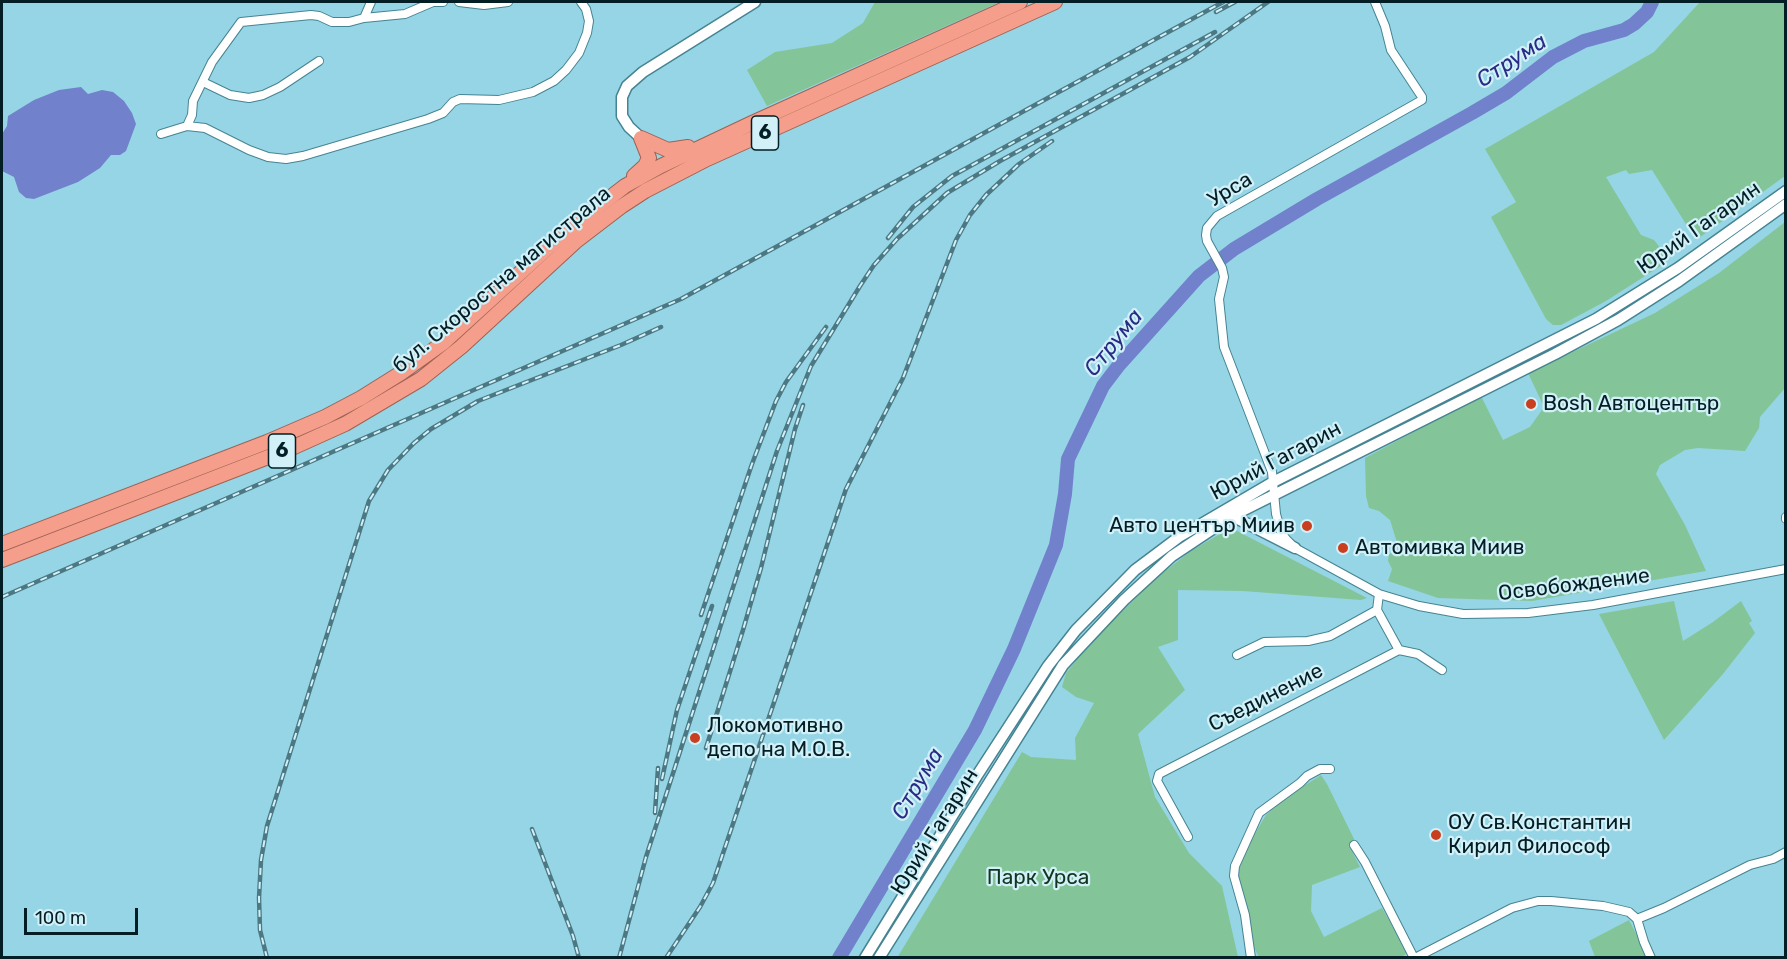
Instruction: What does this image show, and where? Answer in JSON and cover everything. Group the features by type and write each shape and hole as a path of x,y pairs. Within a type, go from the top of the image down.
{"highway":[{"name":"бул. Скоростна магистрала","path":"2,560 294,447 345,424 421,379 461,347 498,303 564,233 608,198 661,166 1020,2"},
{"name":"бул. Скоростна магистрала","path":"2,544 267,442 325,417 401,373 498,303 596,225 645,191 699,163 1055,2"},
{"path":"641,138 664,149 673,150 752,123"},
{"path":"608,198 642,170 648,162 648,153 641,138"}],"street":[{"path":"364,18 371,2"},
{"path":"187,126 192,115 194,101 212,62 241,22 311,15 332,22 349,22 364,18 405,14 433,2 443,2"},
{"path":"459,2 484,5 508,2"},
{"path":"161,134 187,126 205,128 249,150 268,157 286,159 428,119 443,112 453,102 460,99 499,100 533,92 554,81 566,70 579,52 589,21 586,9 581,2"},
{"path":"641,138 628,127 622,116 622,97 627,86 643,72 755,2"},
{"name":"Урса","path":"1274,495 1272,472 1224,347 1219,300 1224,277 1206,235 1207,228 1217,216 1422,100 1391,50 1385,26 1375,2"},
{"path":"203,82 230,95 249,98 263,95 280,87 319,61"},
{"name":"Юрий Гагарин","path":"865,957 1048,666 1076,630 1114,590 1157,552 1274,482 1596,319 1678,268 1785,191"},
{"name":"Юрий Гагарин","path":"879,957 1063,665 1124,600 1155,571 1189,544 1232,516 1618,320 1679,281 1785,204"},
{"name":"Освобождение","path":"1274,495 1281,532 1296,548 1379,594 1419,606 1463,614 1528,613 1593,605 1785,568"},
{"path":"1232,516 1296,548"},
{"path":"1379,594 1377,610 1399,650 1418,654 1443,670"},
{"path":"1237,655 1264,642 1308,641 1330,636 1377,610"},
{"name":"Съединение","path":"1188,837 1157,781 1159,774 1399,650"},
{"path":"1251,957 1245,915 1234,876 1234,866 1259,813 1306,776 1320,769 1330,769"},
{"path":"1354,845 1414,957 1500,913 1538,901 1614,908 1629,912 1637,919 1651,957"},
{"path":"1637,919 1664,908 1749,865 1773,859 1785,852"}],"green space":[{"path":"875,2 1000,2 767,106 747,70 775,52 832,43 863,23"},
{"path":"1700,2 1785,2 1785,176 1696,240 1652,170 1629,174 1626,170 1606,177 1641,235 1654,240 1662,250 1667,262 1606,301 1561,325 1553,325 1546,319 1491,217 1516,202 1485,149 1654,52"},
{"path":"1785,222 1785,388 1760,417 1759,428 1745,451 1698,448 1685,450 1660,465 1656,474 1685,525 1706,571 1532,601 1438,598 1388,581 1392,569 1388,561 1389,554 1399,549 1390,520 1379,511 1369,508 1366,496 1365,458 1481,396 1503,440 1530,427 1544,407 1528,373 1655,313 1719,273"},
{"name":"Парк Урса","path":"1235,530 1367,598 1361,600 1243,591 1178,590 1178,640 1158,647 1185,690 1138,734 1155,797 1189,853 1222,886 1238,957 897,958 1022,752 1031,757 1076,760 1075,738 1094,703 1076,697 1062,687 1066,673 1094,639 1156,578 1191,551 1225,531"},
{"path":"1674,601 1683,641 1741,601 1752,621 1749,623 1755,633 1723,674 1664,740 1599,614"},
{"path":"1321,775 1355,841 1349,845 1360,867 1312,885 1311,911 1324,937 1382,908 1406,950 1406,954 1400,958 1259,957 1252,944 1239,880 1239,869 1246,848 1266,815 1285,798"},
{"path":"1629,920 1648,957 1595,957 1589,941"}],"water":[{"path":"81,87 88,94 102,90 113,92 124,101 136,124 126,151 120,155 111,155 100,168 78,182 34,199 26,198 19,192 14,177 2,171 2,134 7,126 8,116 34,100 59,90"}],"waterway":[{"name":"Струма","path":"839,958 975,730 1014,649 1056,545 1065,494 1068,459 1103,386 1119,365 1199,276 1234,249 1317,199 1506,93 1553,57 1584,41 1624,30 1647,12 1652,2"}],"railway":[{"path":"2,597 681,299 1223,2"},
{"path":"1216,12 1235,2"},
{"path":"619,958 646,857 777,451 811,366 874,265 897,239 947,193 1000,161 1190,57 1268,2"},
{"path":"888,238 913,207 952,176 1215,32"},
{"path":"666,958 713,883 846,489 903,378 956,240 970,215 986,195 1019,164 1052,141"},
{"path":"267,958 260,930 259,898 261,860 267,826 369,501 388,470 431,429 478,401 661,327"},
{"path":"701,615 752,464 776,401 786,382 826,327"},
{"path":"706,748 761,568 803,405"},
{"path":"662,779 677,710 712,606"},
{"path":"655,813 658,768"},
{"path":"532,829 573,936 579,958"}],"place":[{"name":"Bosh Автоцентър","path":"1531,404"},
{"name":"Авто център Миив","path":"1307,526"},
{"name":"Автомивка Миив","path":"1343,548"},
{"name":"Локомотивно депо на М.О.В.","path":"695,738"},
{"name":"ОУ Св.Константин Кирил Философ","path":"1436,835"}]}
